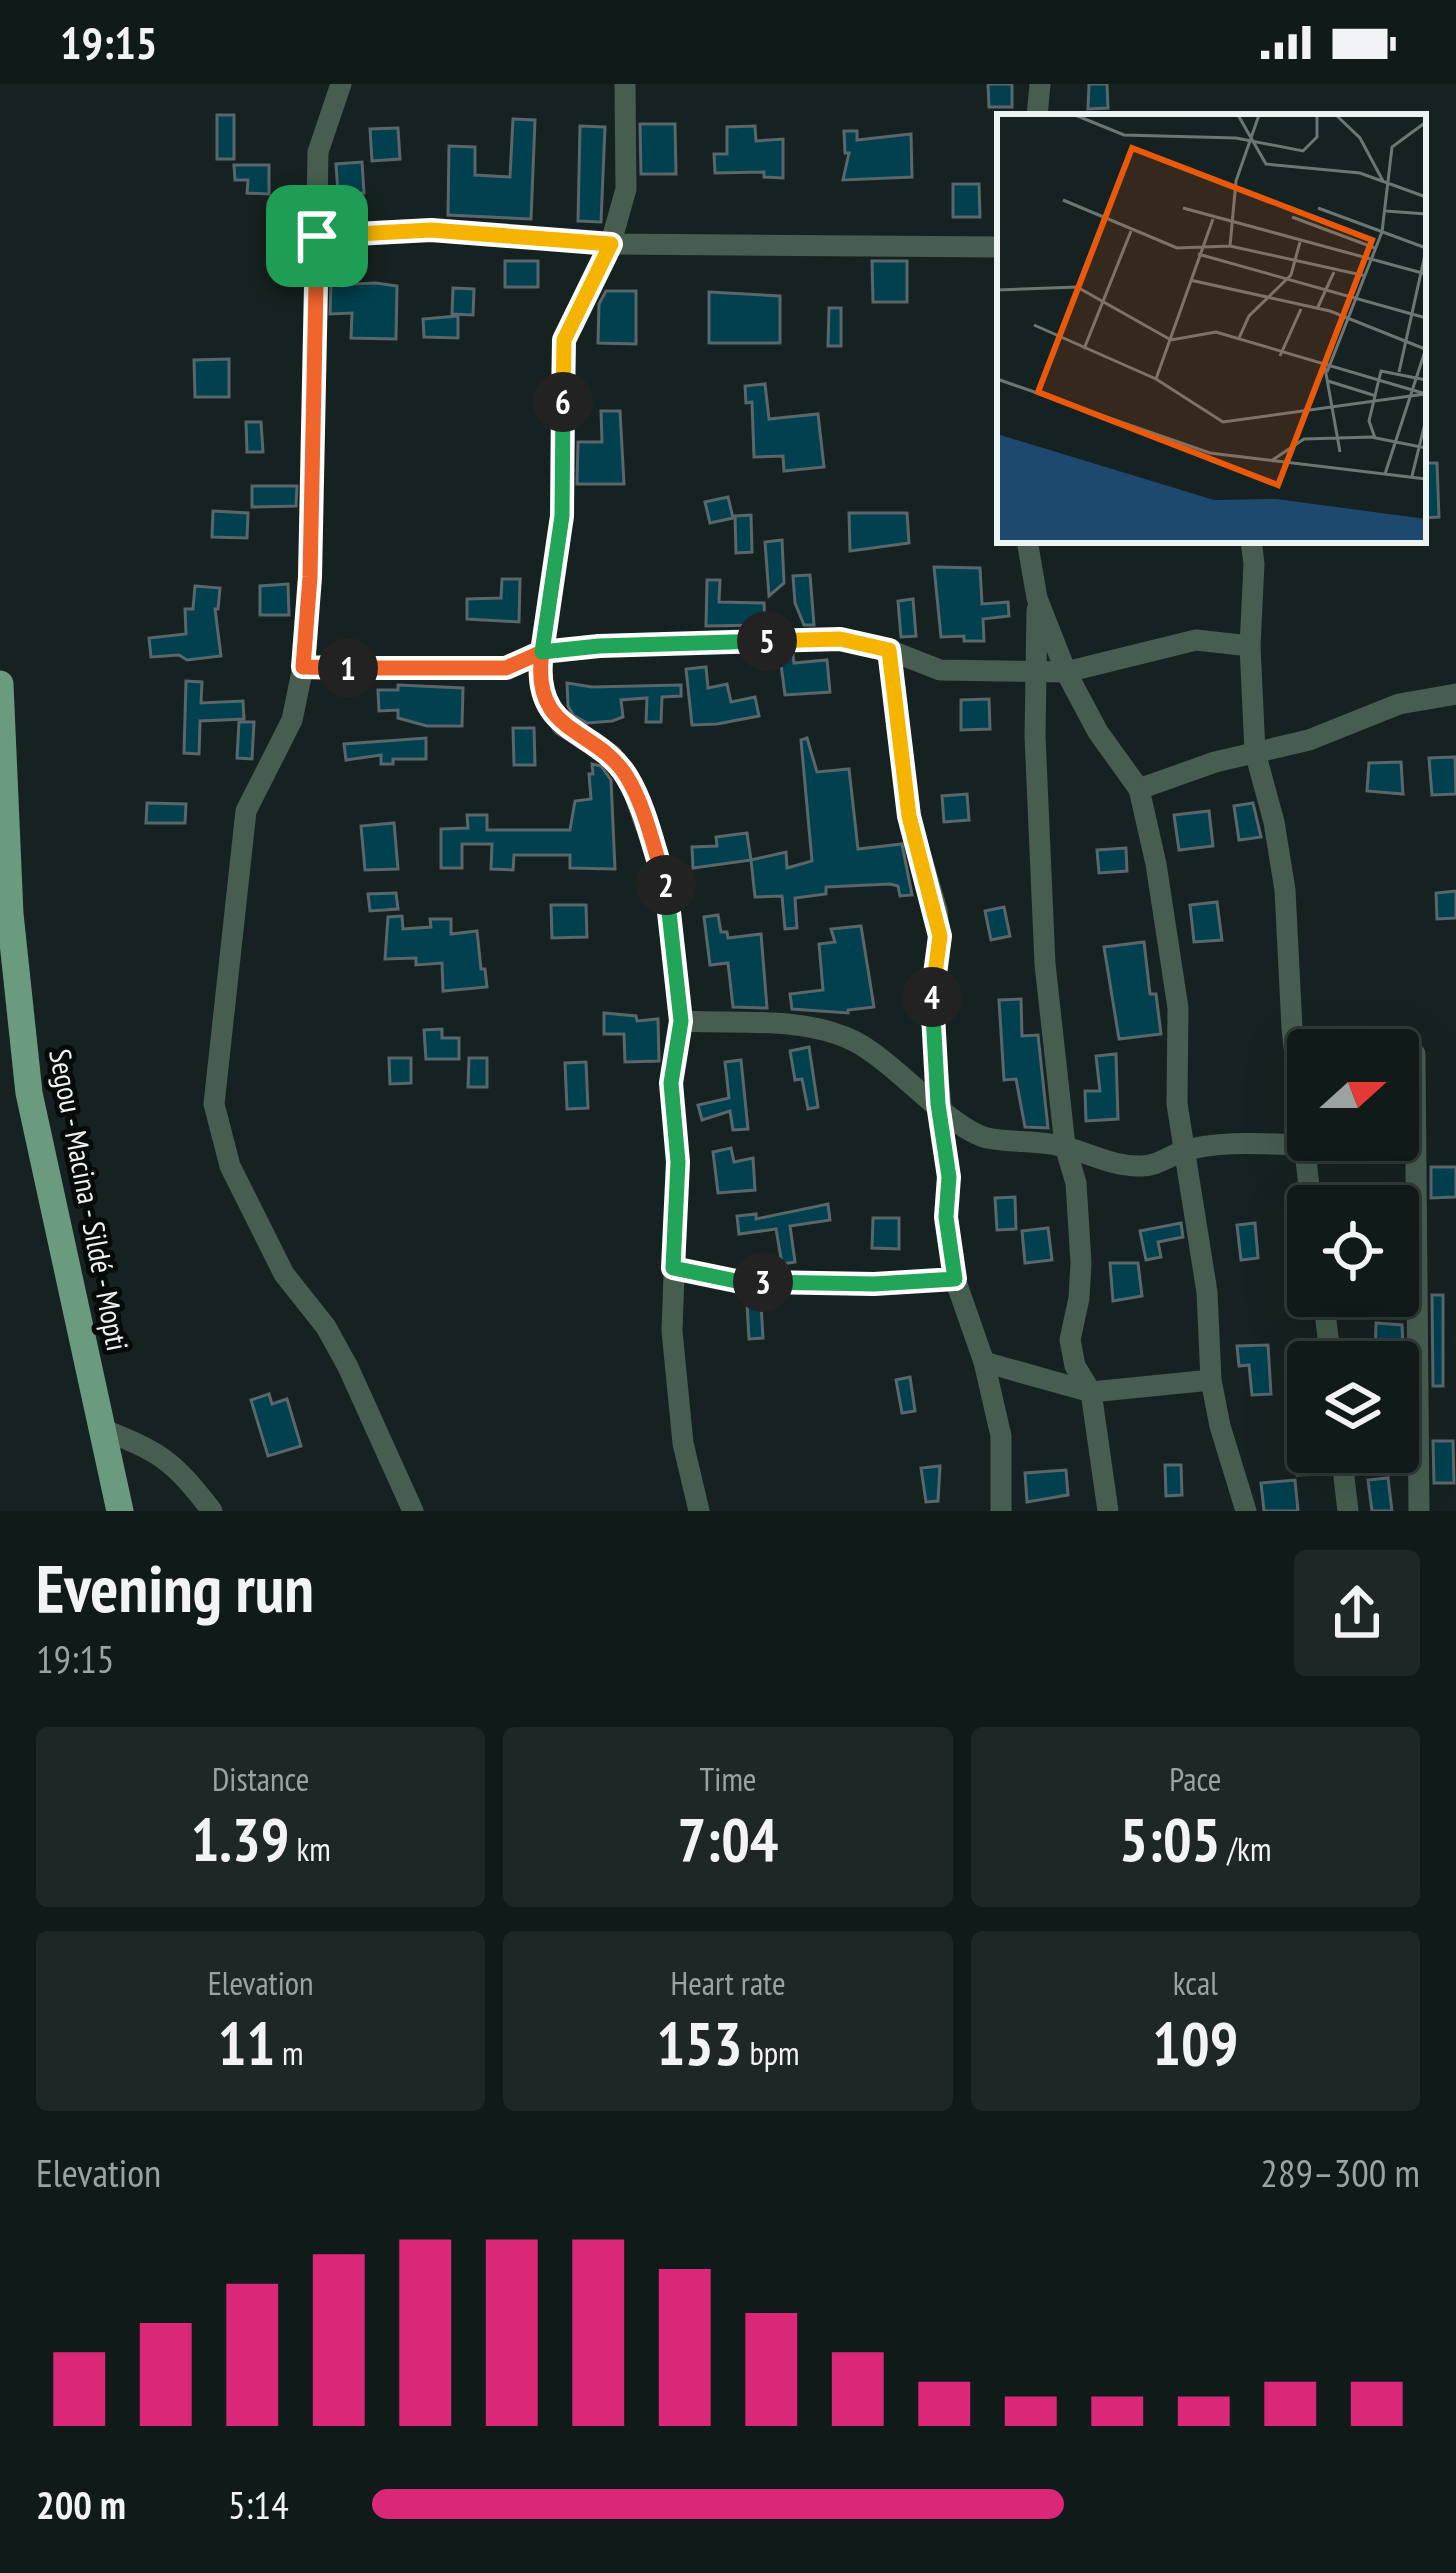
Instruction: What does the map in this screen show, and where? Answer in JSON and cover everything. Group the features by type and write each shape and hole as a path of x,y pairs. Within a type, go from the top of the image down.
{"main road":[{"name":"Segou - Macina - Sildé - Mopti","path":"0,684 10,914 29,1093 120,1511"}],"street":[{"path":"341,84 318,152 310,577 303,667 292,720 246,811 214,1104 230,1166 284,1274 326,1327 413,1511"},
{"path":"625,84 626,189 611,244 564,340 562,516 540,670 547,700 562,726 612,755 630,782 667,887 681,1021 671,1083 678,1162 672,1331 683,1444 698,1511"},
{"path":"1037,114 1040,84"},
{"path":"317,236 431,230 611,244 997,247"},
{"path":"1028,543 1037,598 1035,736 1045,964 1065,1146 1076,1183 1081,1263 1070,1340 1075,1366 1091,1392 1108,1511"},
{"path":"1251,543 1250,646 1256,752 1285,890 1292,1029"},
{"path":"1037,598 1066,672 1098,732 1139,789 1156,864 1178,1009 1177,1104 1207,1292 1211,1380 1246,1511"},
{"path":"303,667 506,668 542,652 599,646 840,639 889,650 940,670 1066,672 1196,640 1250,646"},
{"path":"889,650 909,816 940,936 930,1005 949,1177 946,1217 955,1279 1001,1436 1001,1511"},
{"path":"1139,789 1309,740 1399,704 1456,694"},
{"path":"681,1021 819,1028 855,1041 898,1070 965,1131 1065,1146 1110,1163 1142,1166 1167,1161 1183,1151 1287,1144"},
{"path":"1416,1161 1420,1511"},
{"path":"673,1268 736,1281 874,1284 955,1279"},
{"path":"983,1362 1091,1392 1211,1380"},
{"path":"100,1428 160,1452 212,1511"},
{"path":"1344,1473 1348,1511"}],"building":[{"path":"988,84 1012,84 1012,107 989,107"},
{"path":"1089,84 1107,84 1108,108 1088,109"},
{"path":"217,115 234,115 234,159 217,159"},
{"path":"513,119 535,120 531,219 448,215 449,146 475,147 475,175 510,177"},
{"path":"640,124 675,124 676,174 641,174"},
{"path":"580,126 605,127 601,222 578,221"},
{"path":"755,126 756,141 783,139 783,178 764,177 764,172 715,173 714,154 727,154 727,127"},
{"path":"398,128 400,159 372,161 370,129"},
{"path":"844,131 857,131 857,140 911,134 912,177 843,180 849,153 845,153"},
{"path":"362,162 364,193 338,194 336,164"},
{"path":"234,165 269,165 269,194 247,193 248,180 235,180"},
{"path":"953,184 979,184 980,217 953,217"},
{"path":"505,261 538,261 538,287 505,287"},
{"path":"872,261 907,261 907,302 873,302"},
{"path":"331,285 397,286 396,339 351,338 352,313 330,314"},
{"path":"453,288 474,289 473,315 452,314"},
{"path":"606,291 636,291 636,344 598,343 599,304"},
{"path":"709,292 780,296 780,343 709,343"},
{"path":"829,308 841,308 841,346 828,346"},
{"path":"458,316 458,338 424,337 423,319"},
{"path":"229,359 229,397 195,397 194,360"},
{"path":"765,384 769,419 818,414 824,467 784,471 783,456 754,457 752,402 746,403 745,386"},
{"path":"601,411 620,411 624,484 577,484 578,442 602,442"},
{"path":"246,422 261,422 263,452 247,452"},
{"path":"1426,463 1437,463 1439,517 1426,518"},
{"path":"252,486 297,486 296,506 252,507"},
{"path":"728,497 733,518 710,523 705,502"},
{"path":"213,511 248,513 247,538 212,537"},
{"path":"849,513 907,513 909,543 850,551"},
{"path":"751,515 752,552 736,553 735,516"},
{"path":"782,540 784,583 769,596 765,542"},
{"path":"934,567 980,568 982,604 1008,602 1009,616 983,619 984,641 941,637"},
{"path":"810,575 814,625 804,625 795,603 793,576"},
{"path":"502,579 520,579 519,622 467,619 467,599 501,598"},
{"path":"707,580 720,580 719,602 764,603 765,625 706,626"},
{"path":"288,584 289,615 260,615 260,586"},
{"path":"195,586 220,588 215,609 221,656 151,657 149,638 186,634 185,609 193,609"},
{"path":"913,599 916,636 901,637 898,601"},
{"path":"793,655 794,663 827,660 830,692 785,695 780,657"},
{"path":"706,667 708,688 727,684 731,702 755,697 759,716 692,725 686,669"},
{"path":"186,681 202,682 201,703 243,701 244,719 200,721 199,754 184,753"},
{"path":"567,683 681,685 681,696 662,697 661,722 646,722 647,698 621,700 623,717 587,723 568,706"},
{"path":"398,685 463,688 462,726 427,726 398,718 398,710 379,711 378,690 398,690"},
{"path":"989,699 990,729 961,730 961,700"},
{"path":"239,722 254,722 252,759 237,758"},
{"path":"513,728 534,728 535,765 514,765"},
{"path":"426,738 426,759 393,759 393,764 381,764 381,755 346,760 344,744"},
{"path":"807,738 817,772 849,769 858,849 902,844 912,895 900,896 898,886 890,884 826,887 826,894 795,898 797,928 785,929 782,896 755,897 751,860 786,852 787,868 812,861 801,740"},
{"path":"1455,757 1456,794 1432,795 1429,758"},
{"path":"1401,762 1403,794 1367,791 1369,763"},
{"path":"592,764 601,766 611,780 615,869 570,868 570,855 514,855 513,870 491,869 492,844 462,844 462,868 441,868 441,829 468,828 467,815 487,815 487,830 570,830 575,801 591,799"},
{"path":"967,794 969,820 944,822 942,796"},
{"path":"147,803 186,804 185,823 146,823"},
{"path":"1253,803 1261,837 1239,840 1234,806"},
{"path":"1209,811 1213,846 1179,850 1174,815"},
{"path":"394,823 398,869 365,870 361,826"},
{"path":"747,833 751,860 693,868 692,847 717,846 716,837"},
{"path":"1126,848 1127,871 1099,873 1097,850"},
{"path":"1456,891 1456,918 1437,919 1436,893"},
{"path":"396,893 398,909 370,911 368,894"},
{"path":"1217,902 1222,940 1194,942 1190,905"},
{"path":"551,905 586,905 587,937 552,938"},
{"path":"1004,907 1010,936 991,940 985,911"},
{"path":"718,915 721,932 727,932 728,938 761,934 767,1008 733,1007 728,963 710,965 704,917"},
{"path":"402,916 403,929 431,927 430,919 451,919 451,934 477,931 487,987 443,991 442,963 416,965 416,958 385,959 388,917"},
{"path":"861,926 874,1007 848,1013 792,1009 790,994 823,990 819,944 835,942 831,929"},
{"path":"1144,942 1161,1034 1119,1039 1104,947"},
{"path":"1021,999 1022,1036 1038,1035 1048,1128 1025,1127 1016,1079 1004,1080 999,1000"},
{"path":"604,1013 636,1016 637,1021 658,1019 659,1061 625,1062 624,1034 604,1034"},
{"path":"442,1029 442,1038 459,1038 459,1059 426,1059 424,1030"},
{"path":"809,1047 818,1107 808,1109 802,1079 795,1080 790,1051"},
{"path":"1116,1054 1118,1119 1086,1121 1085,1091 1100,1091 1096,1056"},
{"path":"389,1058 411,1058 411,1083 390,1084"},
{"path":"469,1058 487,1058 487,1087 468,1087"},
{"path":"741,1060 748,1129 733,1130 730,1111 702,1120 698,1105 729,1098 725,1062"},
{"path":"586,1062 588,1108 567,1109 565,1063"},
{"path":"731,1148 734,1162 753,1158 755,1190 718,1193 713,1152"},
{"path":"1431,1167 1456,1167 1456,1197 1431,1198"},
{"path":"1015,1197 1016,1229 997,1230 995,1198"},
{"path":"828,1204 830,1220 790,1226 795,1262 782,1264 776,1229 739,1234 737,1216 756,1214 756,1219"},
{"path":"873,1218 899,1218 899,1249 872,1248"},
{"path":"1181,1223 1183,1237 1158,1242 1161,1257 1146,1260 1140,1231"},
{"path":"1255,1223 1258,1258 1241,1260 1237,1225"},
{"path":"1048,1228 1052,1260 1025,1263 1022,1231"},
{"path":"1110,1263 1138,1263 1142,1296 1113,1301"},
{"path":"1432,1295 1443,1295 1443,1386 1433,1386"},
{"path":"747,1304 761,1304 763,1338 749,1339"},
{"path":"1376,1323 1402,1325 1403,1341 1376,1341"},
{"path":"1268,1345 1271,1394 1252,1395 1249,1365 1239,1366 1237,1346"},
{"path":"910,1377 915,1411 902,1413 896,1380"},
{"path":"269,1394 272,1404 287,1399 301,1446 268,1456 251,1400"},
{"path":"1433,1441 1453,1441 1454,1483 1434,1483"},
{"path":"1165,1465 1181,1465 1182,1495 1166,1496"},
{"path":"940,1466 938,1501 926,1502 921,1468"},
{"path":"1066,1470 1068,1495 1027,1502 1025,1473"},
{"path":"1388,1478 1392,1511 1372,1511 1368,1480"},
{"path":"1295,1480 1298,1511 1264,1511 1261,1483"}],"route":[{"path":"317,236 310,577 303,667 506,668 542,652 540,670 547,700 562,726 612,755 630,782 667,887 681,1021 671,1083 678,1162 673,1268 736,1281 874,1284 955,1279 930,1005 940,936 909,816 889,650 840,639 542,652 562,516 564,340 611,244 431,230 317,236"}]}
